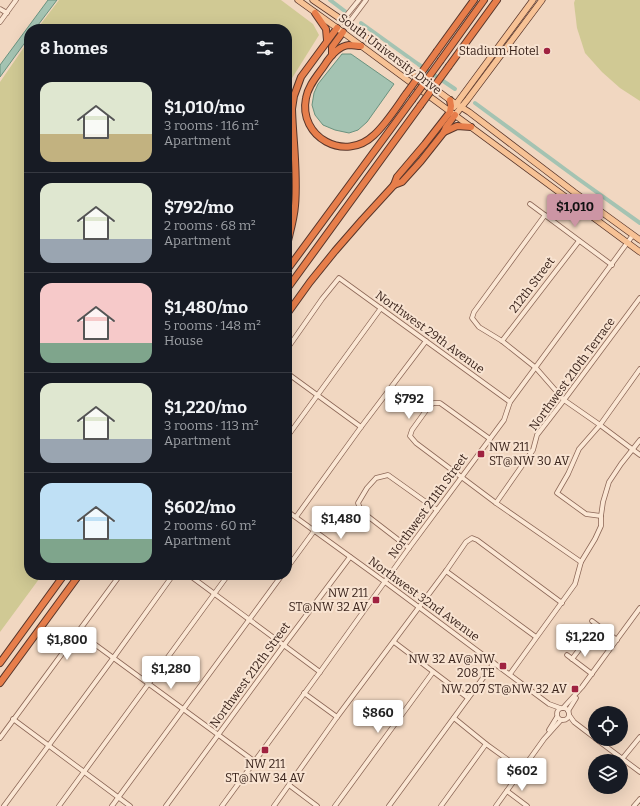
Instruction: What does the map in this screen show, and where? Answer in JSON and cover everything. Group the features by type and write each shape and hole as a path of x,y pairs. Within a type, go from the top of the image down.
{"highway":[{"path":"361,46 345,46 332,55 311,85 306,96 306,116 314,133 326,142 338,146 350,147 362,143 373,136 381,128 474,0"},
{"path":"292,263 484,0"},
{"path":"292,282 497,0"},
{"path":"315,12 326,29 327,40"},
{"path":"292,224 296,193 292,109 294,96 301,77 336,28"},
{"path":"332,55 332,48 343,32"},
{"path":"394,185 402,182 444,132 452,114 450,100"},
{"path":"292,307 335,251 394,185 397,177 452,114"},
{"path":"444,132 457,126 471,127"},
{"path":"0,663 60,580"},
{"path":"0,683 75,580"}],"main road":[{"name":"South University Drive","path":"298,0 640,252"},
{"name":"South University Drive","path":"313,0 348,24 450,100 462,107 640,240"},
{"path":"452,114 456,104 533,0"},
{"path":"452,114 462,107 542,0"},
{"path":"336,28 342,21"},
{"path":"343,32 348,24"},
{"path":"505,153 510,149 523,152"},
{"path":"560,194 574,192 576,205"}],"street":[{"path":"0,22 16,0"},
{"path":"342,21 359,0"},
{"path":"348,24 366,0"},
{"path":"0,9 7,13"},
{"path":"530,204 612,265"},
{"path":"545,215 474,312 472,318 479,327 502,341 536,368 564,400 640,455"},
{"name":"Northwest 211th Street","path":"222,806 504,420 510,402 633,235"},
{"name":"212th Street","path":"502,341 579,241"},
{"name":"Northwest 29th Avenue","path":"292,342 339,278 510,402"},
{"name":"Northwest 210th Terrace","path":"496,503 533,450 537,435 640,298"},
{"path":"292,430 381,308"},
{"path":"296,517 361,426 426,341"},
{"path":"601,516 586,514 557,493 568,474 579,449 600,425 640,369"},
{"path":"292,377 361,426"},
{"path":"490,439 440,403 430,405 412,430 410,436 416,443 496,503 581,562"},
{"path":"510,674 575,584 581,562 601,526 603,502 609,482 640,440"},
{"path":"410,548 361,510 358,503 367,488 376,478 388,475 437,510"},
{"name":"Northwest 32nd Avenue","path":"292,514 510,674 549,704 557,715"},
{"path":"292,561 314,531"},
{"path":"274,806 337,717 394,642 466,542 472,538 477,540 562,603"},
{"name":"Northwest 212th Street","path":"166,806 350,557"},
{"path":"446,571 536,637"},
{"path":"0,738 116,580"},
{"path":"4,806 169,580"},
{"path":"196,580 320,672"},
{"path":"59,806 224,580"},
{"path":"112,806 278,580"},
{"path":"496,806 544,739 557,715 557,710 562,708 582,687 640,608"},
{"path":"592,621 617,640"},
{"path":"572,659 598,626"},
{"path":"78,632 254,761"},
{"path":"394,642 468,698"},
{"path":"568,655 592,674"},
{"path":"389,806 494,663"},
{"path":"335,806 434,672"},
{"path":"544,739 563,720 568,718 582,687"},
{"path":"304,694 337,717"},
{"name":"Northwest 32nd Avenue","path":"549,704 562,708"},
{"path":"562,708 566,709 574,722 588,733"},
{"path":"557,715 563,720 574,722"},
{"path":"454,718 486,744 522,770"},
{"path":"14,719 130,806"},
{"path":"626,754 640,737"},
{"path":"441,806 486,744"},
{"path":"604,746 615,754"},
{"path":"628,763 640,772"},
{"path":"289,785 317,806"},
{"path":"507,791 527,806"},
{"path":"634,806 640,798"}],"shaded area":[{"path":"48,0 57,0 39,24 30,24"},
{"path":"59,0 281,0 313,24 319,35 292,78 292,24 41,24"},
{"path":"575,0 640,0 640,101 620,88 602,72 585,53 577,28 574,3"},
{"path":"24,32 24,44 0,77 0,65"},
{"path":"24,47 24,580 38,580 0,632 0,82"},
{"path":"342,54 351,54 394,84 367,122 358,130 349,133 335,130 323,125 315,115 312,105 314,93 318,84"}],"waterway":[{"path":"330,0 346,12"},
{"path":"361,23 455,89"},
{"path":"475,103 640,223"}],"place":[{"name":"Stadium Hotel","path":"547,51"},
{"name":"NW 211 ST@NW 30 AV","path":"481,454"},
{"name":"NW 211 ST@NW 32 AV","path":"376,600"},
{"name":"NW 32 AV@NW 208 TE","path":"503,666"},
{"name":"NW 207 ST@NW 32 AV","path":"575,689"},
{"name":"NW 211 ST@NW 34 AV","path":"265,750"}]}
